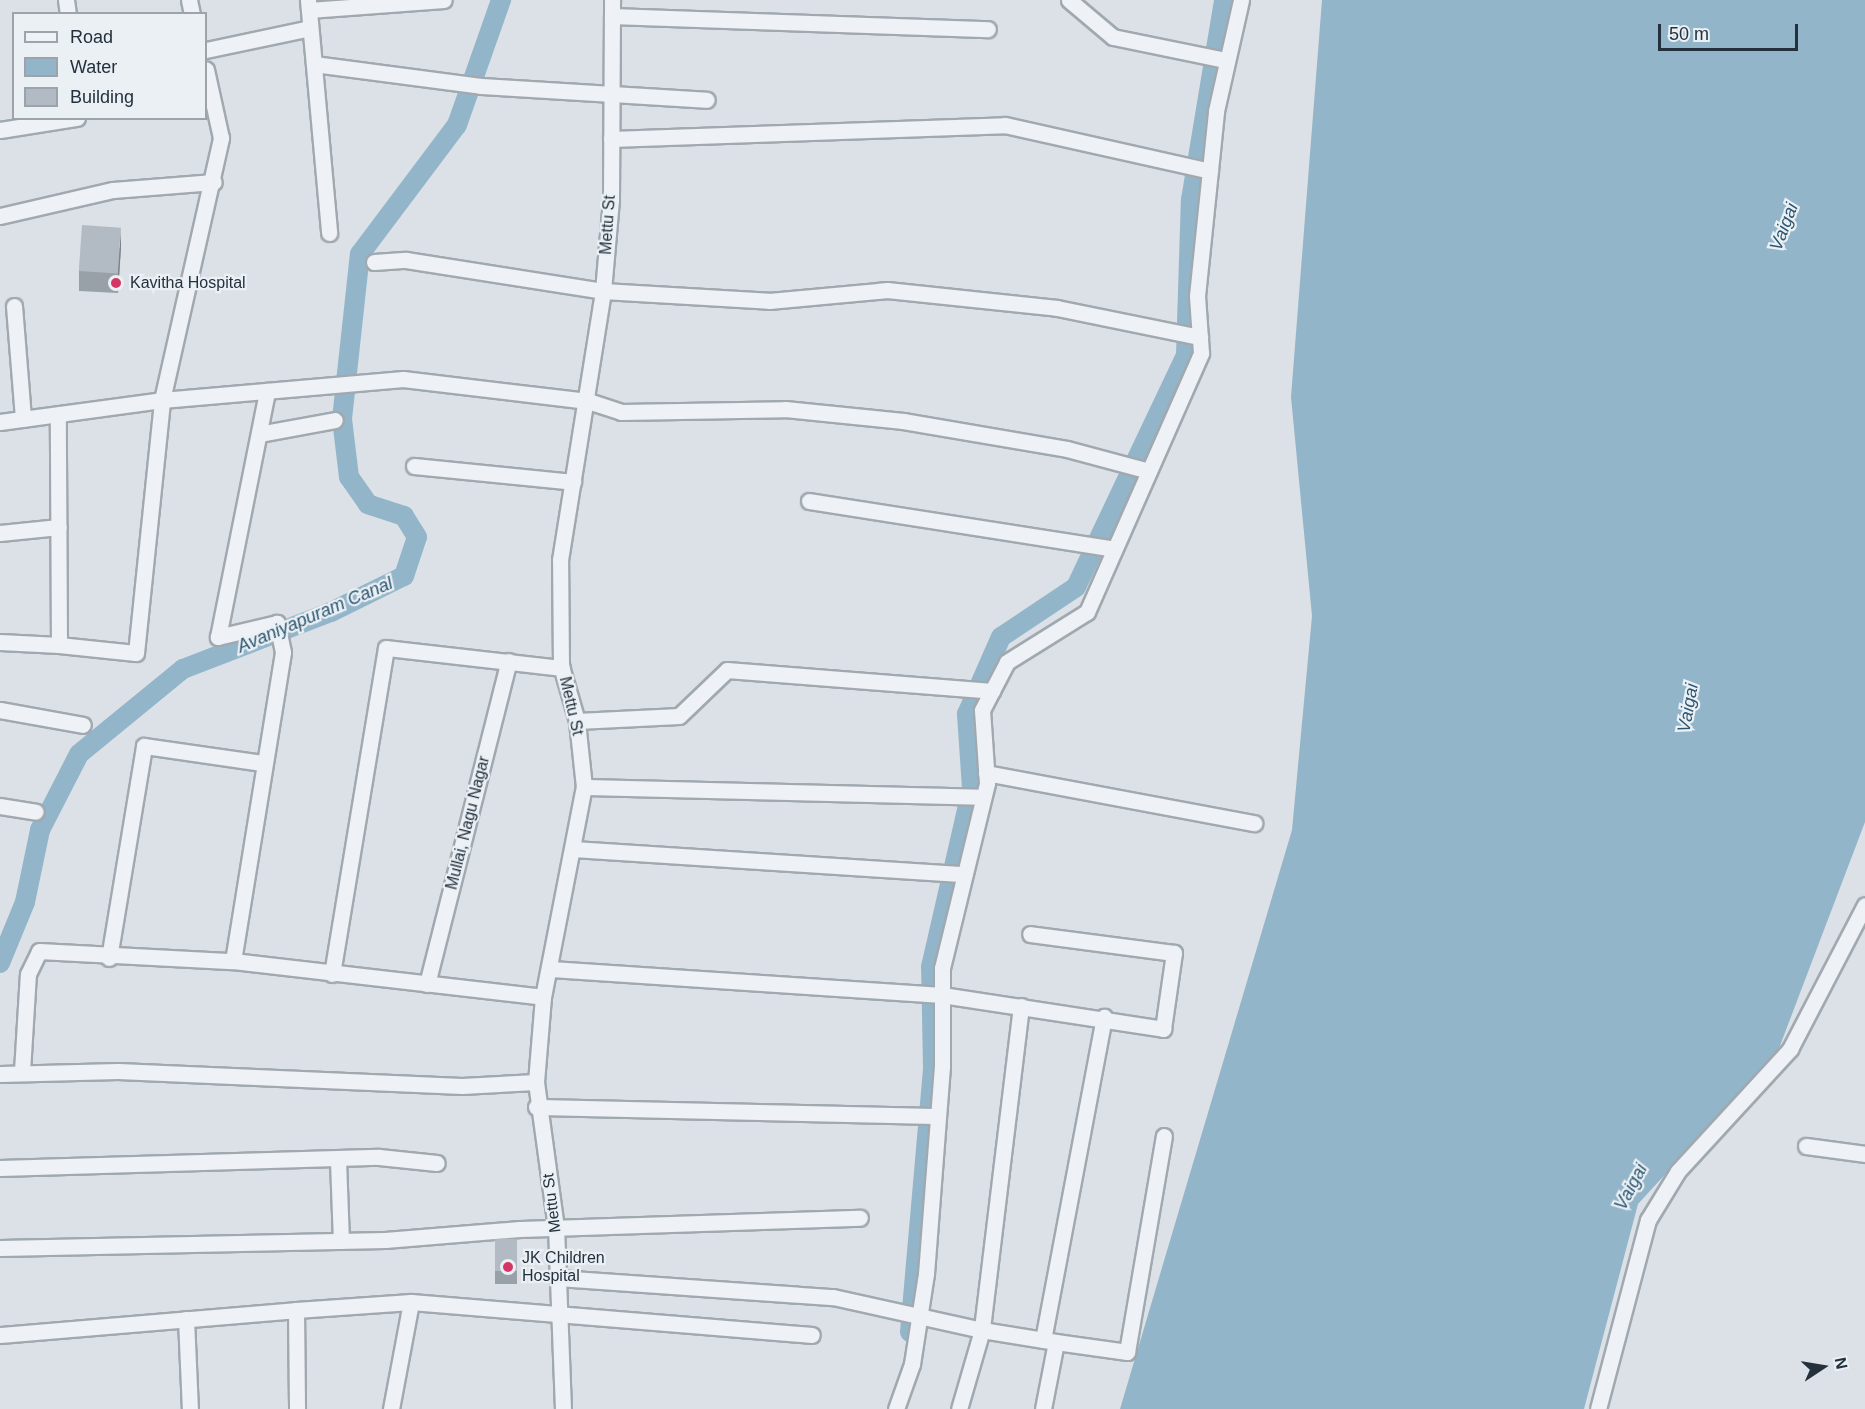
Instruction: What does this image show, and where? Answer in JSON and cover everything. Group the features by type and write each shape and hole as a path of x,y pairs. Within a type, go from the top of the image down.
{"street":[{"path":"329,233 308,5 444,0"},
{"name":"Mettu St","path":"563,1409 556,1228 536,1107 536,1082 543,997 584,787 577,721 562,668 560,560 588,401 603,291 611,140 609,90 612,0"},
{"path":"1070,0 1113,37 1216,59"},
{"path":"896,1409 912,1364 914,1312 938,1116 942,968 986,773 982,710 990,690 1007,662 1049,630 1087,612 1109,549 1202,353 1198,337 1197,296 1216,59 1241,0"},
{"path":"612,16 988,28"},
{"path":"207,50 310,28"},
{"path":"314,64 481,86 609,90 633,97 707,100"},
{"path":"0,642 136,653 162,400 214,182 221,138 207,77"},
{"path":"0,130 64,120"},
{"path":"611,140 1005,125 1207,171"},
{"path":"0,216 113,190 214,182"},
{"path":"374,262 406,260 603,291 769,301 887,290 1056,308 1198,337"},
{"path":"14,306 23,419"},
{"path":"0,422 58,416 162,400 267,391 325,383 403,379 588,401 621,412 785,410 903,422 1067,449 1146,470"},
{"path":"233,961 262,763 283,652 277,622 218,637 267,391"},
{"path":"58,416 59,645"},
{"path":"259,434 335,420"},
{"path":"414,466 573,482"},
{"path":"809,501 1109,549"},
{"path":"0,533 59,527"},
{"path":"332,974 386,648 562,668"},
{"name":"Mullai, Nagu Nagar","path":"427,984 509,661"},
{"path":"577,721 679,716 727,670 990,690"},
{"path":"0,710 83,725"},
{"path":"109,958 144,746 262,763"},
{"path":"986,773 1254,823"},
{"path":"584,787 981,797"},
{"path":"0,806 36,812"},
{"path":"573,849 963,874"},
{"path":"1598,1409 1648,1220 1678,1171 1790,1049 1865,905"},
{"path":"550,969 923,993 1104,1017 1163,1029 1174,953 1030,934"},
{"path":"22,1071 28,974 39,951 109,958 233,961 543,997"},
{"path":"959,1409 982,1330 1021,1006"},
{"path":"1043,1409 1049,1341 1104,1017"},
{"path":"0,1074 22,1071 462,1086 536,1082"},
{"path":"536,1107 938,1116"},
{"path":"558,1278 833,1297 914,1312 982,1330 1127,1352 1164,1136"},
{"path":"1806,1146 1865,1154"},
{"path":"0,1168 338,1160 379,1157 437,1163"},
{"path":"338,1160 341,1241"},
{"path":"0,1248 341,1241 556,1228 860,1218"},
{"path":"391,1409 411,1302"},
{"path":"0,1335 411,1302 559,1312 812,1335"},
{"path":"296,1310 297,1409"},
{"path":"186,1319 190,1409"}],"water":[{"name":"Vaigai","path":"1322,0 1865,0 1865,822 1778,1051 1638,1204 1584,1409 1120,1409 1292,830 1312,616 1291,397"}],"building":[{"path":"82,225 121,228 118,274 79,271"},
{"path":"495,1239 517,1239 517,1271 495,1271"}],"waterway":[{"name":"Avaniyapuram Canal","path":"0,963 25,902 40,830 79,754 183,669 331,612 404,576 417,537 404,516 368,504 349,477 342,419 360,254 457,125 501,0"},
{"path":"910,1332 933,1067 931,967 972,788 967,714 1001,637 1076,587 1186,355 1191,200 1224,0"}],"place":[{"name":"Kavitha Hospital","path":"116,283"},
{"name":"JK Children Hospital","path":"508,1267"}]}
